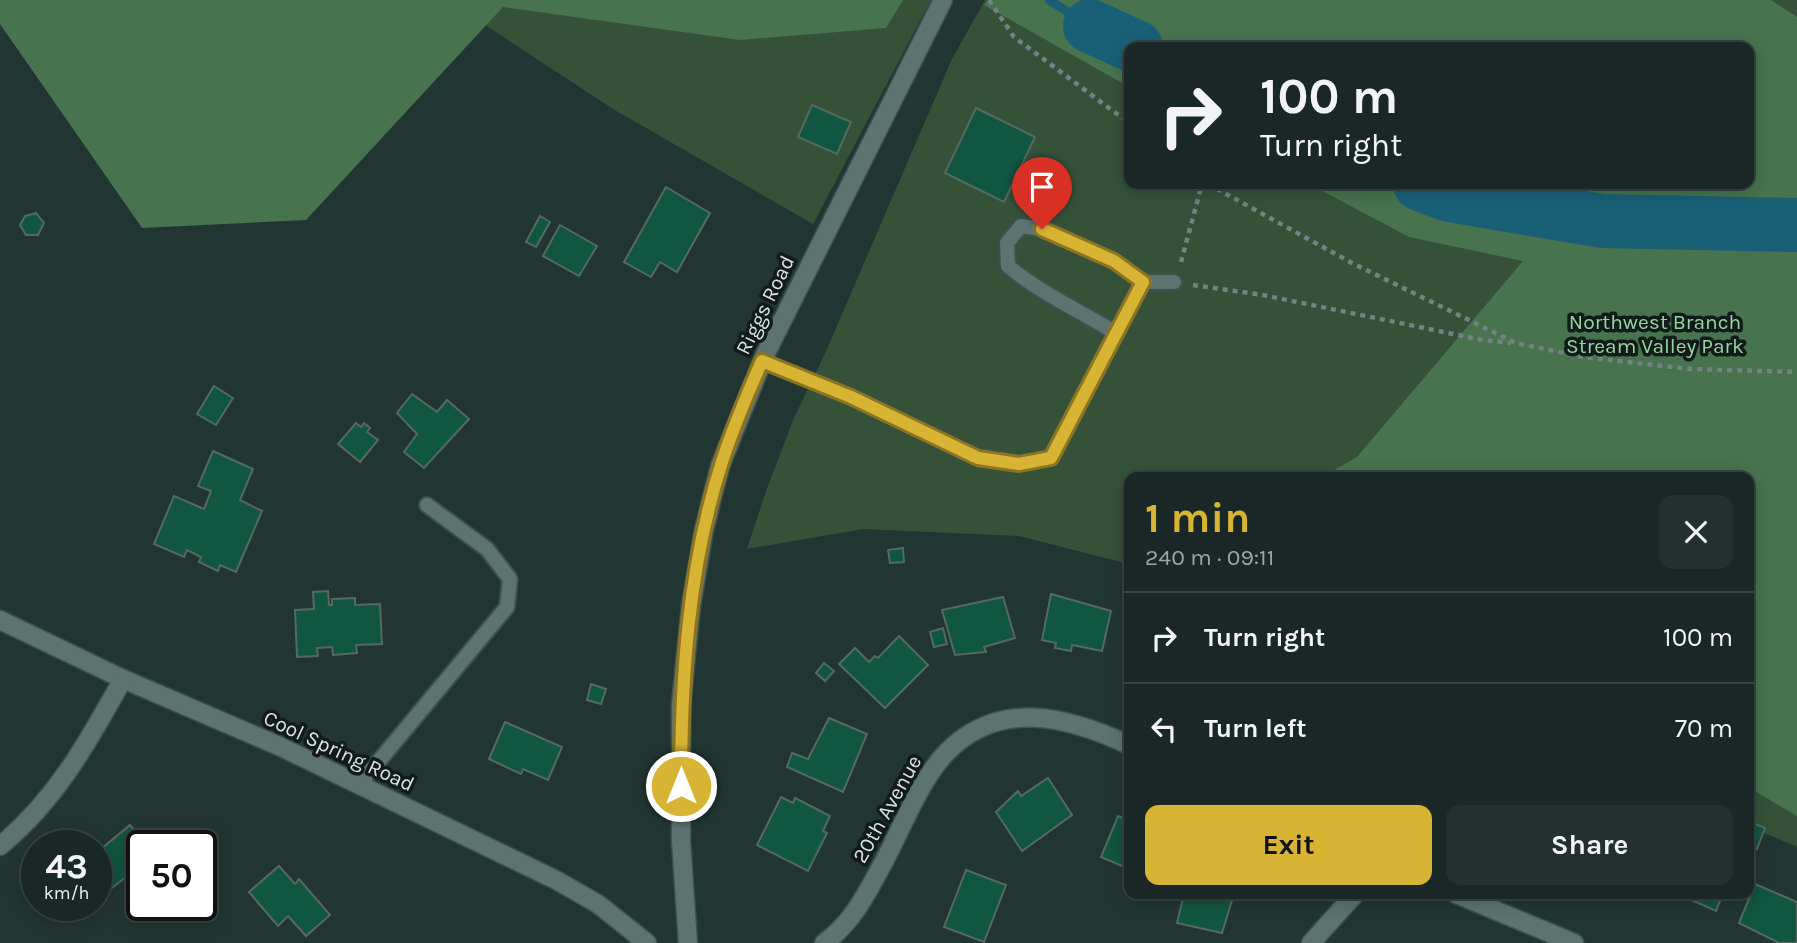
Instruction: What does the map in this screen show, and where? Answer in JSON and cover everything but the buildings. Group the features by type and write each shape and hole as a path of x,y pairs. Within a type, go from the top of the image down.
{"street":[{"name":"Riggs Road","path":"688,943 681,841 681,704 691,606 704,530 720,466 762,361 943,0"},
{"name":"Cool Spring Road","path":"0,620 123,679 279,746 556,880 598,904 647,943"},
{"path":"0,846 22,828 57,789 76,762 123,679"},
{"name":"20th Avenue","path":"824,943 860,905 929,777 946,752 968,734 1012,717 1040,716 1068,721 1124,743"},
{"path":"1311,943 1351,899"},
{"path":"1466,899 1543,936 1574,943"}],"lane":[{"path":"1116,333 1065,301 1030,285 1008,266 1007,243 1021,226 1042,229 1114,261 1143,282 1174,282"},
{"path":"762,361 851,397 978,458 1019,464 1051,458 1143,282"},
{"path":"359,785 508,607 510,579 487,550 427,505"}],"path":[{"path":"989,0 1014,37 1124,119"},
{"path":"1201,189 1174,282 1263,295 1483,340 1516,343 1583,356 1690,369 1797,372"},
{"path":"1217,189 1352,263 1516,343"}],"green space":[{"path":"0,0 903,0 886,28 740,40 503,7 306,220 142,228 0,24"},
{"path":"447,0 931,0 813,224 613,109"},
{"path":"985,0 1797,0 1797,847 1754,829 1754,472 1124,472 1124,563 1019,536 863,529 747,549 794,418 827,349 952,59"},
{"name":"Northwest Branch Stream Valley Park","path":"988,0 1771,0 1797,17 1797,816 1754,791 1754,472 1331,472 1357,457 1523,261 1409,237 1318,189 1754,189 1754,42 1124,42 1124,84 984,5"}],"waterway":[{"path":"1049,0 1090,26"},
{"path":"1090,26 1125,42"},
{"path":"1433,189 1449,195 1602,221 1797,225"}],"route":[{"path":"681,786 681,704 691,606 704,530 720,466 762,361 851,397 978,458 1019,464 1051,458 1143,282 1114,261 1042,229"}]}
